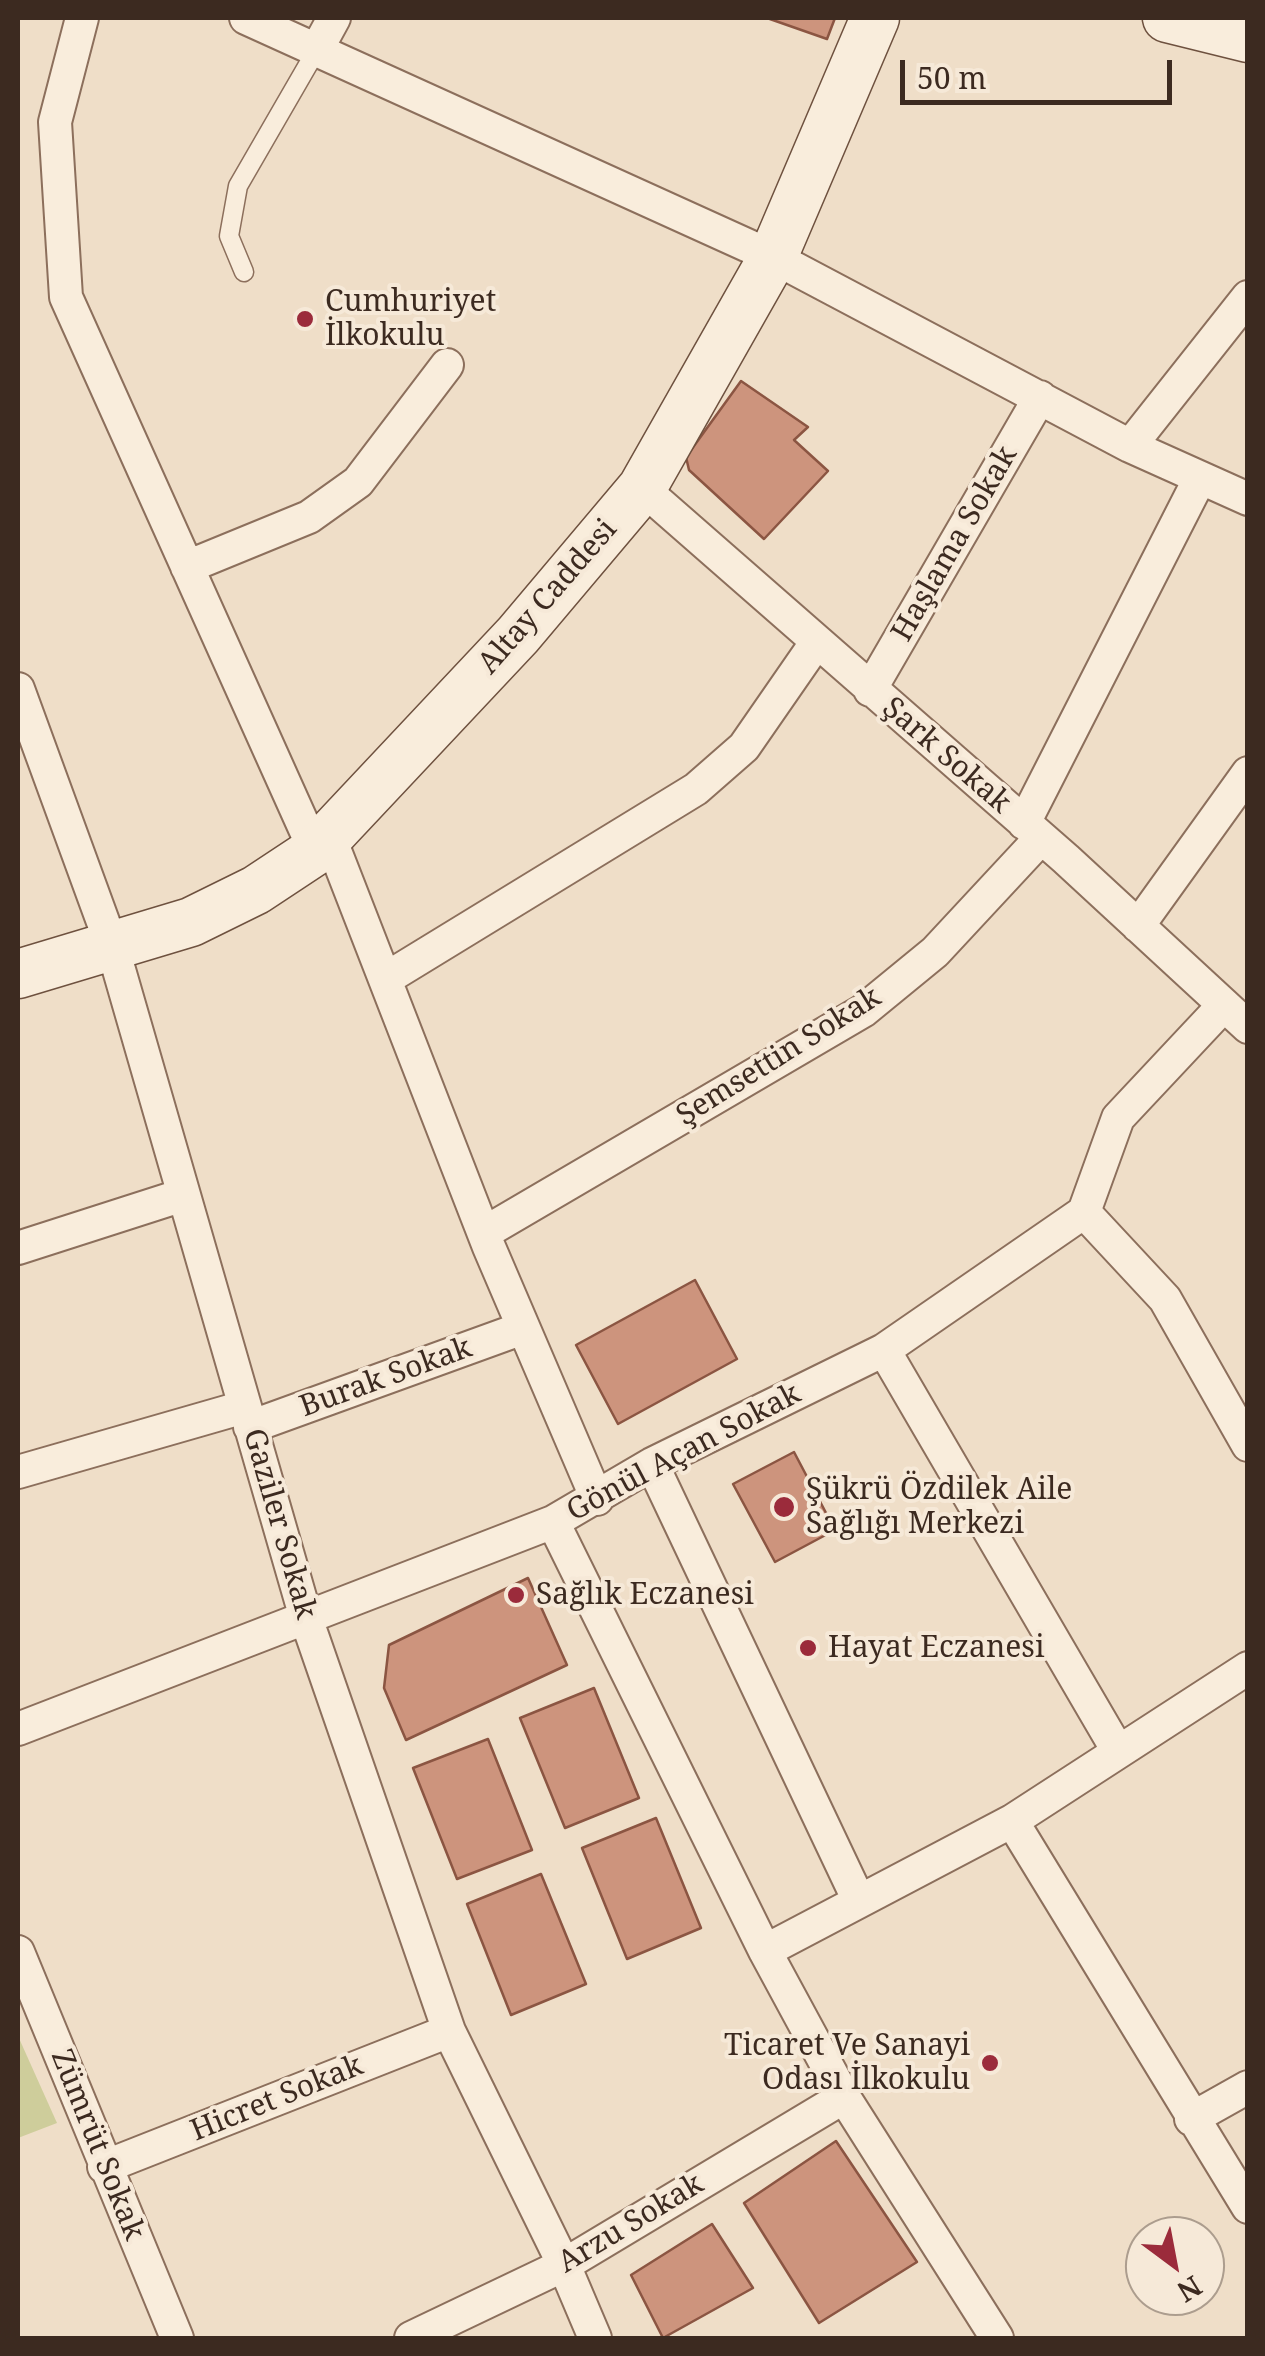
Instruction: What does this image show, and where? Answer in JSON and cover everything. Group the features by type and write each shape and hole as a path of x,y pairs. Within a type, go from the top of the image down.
{"main road":[{"name":"Altay Caddesi","path":"18,974 113,949 191,922 256,890 322,844 518,635 642,488 773,257 875,18"},
{"path":"1168,18 1248,38"}],"street":[{"path":"82,18 55,122 66,297 187,568 387,978 484,1233 597,1498"},
{"path":"246,18 773,257 1130,446 1248,499"},
{"path":"316,51 334,18"},
{"path":"1130,446 1248,296"},
{"path":"187,568 308,517 358,482 447,364"},
{"name":"Haşlama Sokak","path":"870,690 1040,397"},
{"name":"Şemsettin Sokak","path":"484,1233 862,1011 936,952 1033,830 1200,478"},
{"name":"Şark Sokak","path":"642,488 1033,830 1236,1016"},
{"path":"387,978 696,789 744,747 816,644"},
{"name":"Gaziler Sokak","path":"18,691 113,949 306,1618 449,2031 564,2265 594,2338"},
{"path":"1138,926 1248,772"},
{"path":"1236,1016 1118,1118 1084,1212 1165,1299 1248,1445"},
{"path":"18,1248 184,1196"},
{"name":"Gönül Açan Sokak","path":"18,1728 553,1522 652,1464 884,1350 1084,1212"},
{"name":"Burak Sokak","path":"18,1472 247,1417 523,1328"},
{"path":"884,1350 1118,1751"},
{"path":"652,1464 859,1901"},
{"path":"553,1522 765,1951 844,2097 997,2338"},
{"path":"765,1951 1012,1822 1248,1668"},
{"path":"1012,1822 1191,2119 1248,2206"},
{"name":"Zümrüt Sokak","path":"18,1952 177,2338"},
{"name":"Hicret Sokak","path":"104,2167 449,2031"},
{"path":"1191,2119 1248,2087"},
{"name":"Arzu Sokak","path":"411,2338 564,2265 844,2097"}],"lane":[{"path":"244,272 229,236 238,186 316,51"}],"shaded area":[{"path":"18,2036 57,2123 18,2138"}],"building":[{"path":"767,18 835,18 827,39"},
{"path":"741,381 808,427 794,440 828,471 764,539 689,470 686,457"},
{"path":"695,1280 737,1359 618,1424 576,1345"},
{"name":"Şükrü Özdilek Aile Sağlığı Merkezi","path":"794,1452 835,1530 775,1562 733,1484"},
{"path":"528,1578 567,1665 406,1740 384,1688 389,1645"},
{"path":"594,1688 639,1798 565,1828 520,1718"},
{"path":"488,1739 532,1850 457,1879 413,1768"},
{"path":"656,1818 701,1928 627,1959 582,1848"},
{"path":"541,1874 586,1984 511,2015 467,1904"},
{"path":"836,2141 917,2262 819,2323 744,2203"},
{"path":"712,2224 753,2288 663,2338 631,2275"}],"place":[{"name":"Cumhuriyet İlkokulu","path":"305,319"},
{"name":"Şükrü Özdilek Aile Sağlığı Merkezi","path":"784,1507"},
{"name":"Sağlık Eczanesi","path":"516,1595"},
{"name":"Hayat Eczanesi","path":"808,1648"},
{"name":"Ticaret Ve Sanayi Odası İlkokulu","path":"990,2063"}]}
